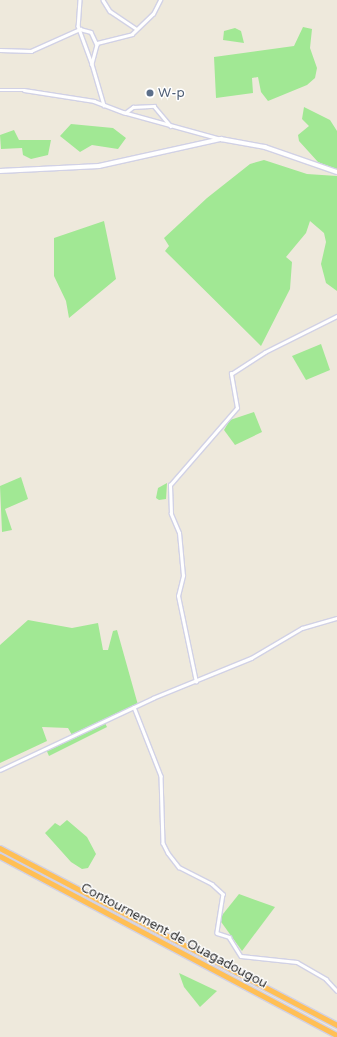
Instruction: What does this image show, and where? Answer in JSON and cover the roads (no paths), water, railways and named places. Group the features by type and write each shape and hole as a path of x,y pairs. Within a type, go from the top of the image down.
{"highway":[{"name":"Contournement de Ouagadougou","path":"0,848 337,1025"},
{"name":"Contournement de Ouagadougou","path":"0,856 337,1035"}],"street":[{"path":"80,0 80,29 104,105"},
{"path":"103,0 110,11 137,30"},
{"path":"97,43 128,36 137,30 153,14 160,0"},
{"path":"0,50 12,53 36,50 80,29 91,32 97,43 92,64"},
{"path":"0,90 54,94 104,105 125,113 171,126 221,139 265,147 337,172"},
{"path":"125,113 133,107 154,106 171,126"},
{"path":"0,171 100,166 221,139"},
{"path":"196,682 178,596 183,576 170,485 237,408 231,374 265,352 337,316"},
{"path":"0,770 134,707 196,682 271,648 302,628 337,618"},
{"path":"134,707 161,776 163,843 168,853 179,867 212,884 223,894 217,933 229,937 242,956 297,962 326,980 337,991"}],"place":[{"name":"W-p","path":"150,93"}]}
